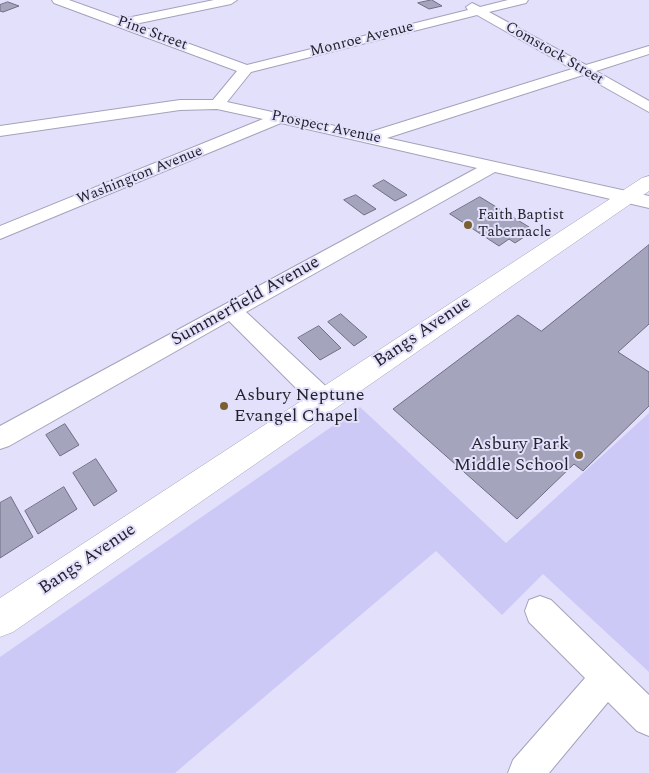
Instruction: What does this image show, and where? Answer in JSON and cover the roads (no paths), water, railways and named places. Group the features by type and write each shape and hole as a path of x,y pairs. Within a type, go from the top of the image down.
{"street":[{"name":"Pine Street","path":"58,0 246,69"},
{"path":"123,23 231,0"},
{"name":"Comstock Street","path":"460,0 649,107"},
{"name":"Monroe Avenue","path":"246,69 522,0"},
{"path":"370,138 649,50"},
{"path":"217,104 246,69"},
{"name":"Prospect Avenue","path":"0,131 180,105 217,104 493,166 641,193"},
{"name":"Washington Avenue","path":"0,233 280,118"},
{"name":"Summerfield Avenue","path":"0,438 493,166"},
{"name":"Bangs Avenue","path":"0,620 324,400 641,193"},
{"path":"231,310 324,400"},
{"path":"540,610 649,719"},
{"path":"526,773 608,677"}],"place":[{"name":"Faith Baptist Tabernacle","path":"468,225"},
{"name":"Asbury Neptune Evangel Chapel","path":"224,406"},
{"name":"Asbury Park Middle School","path":"579,455"}]}
